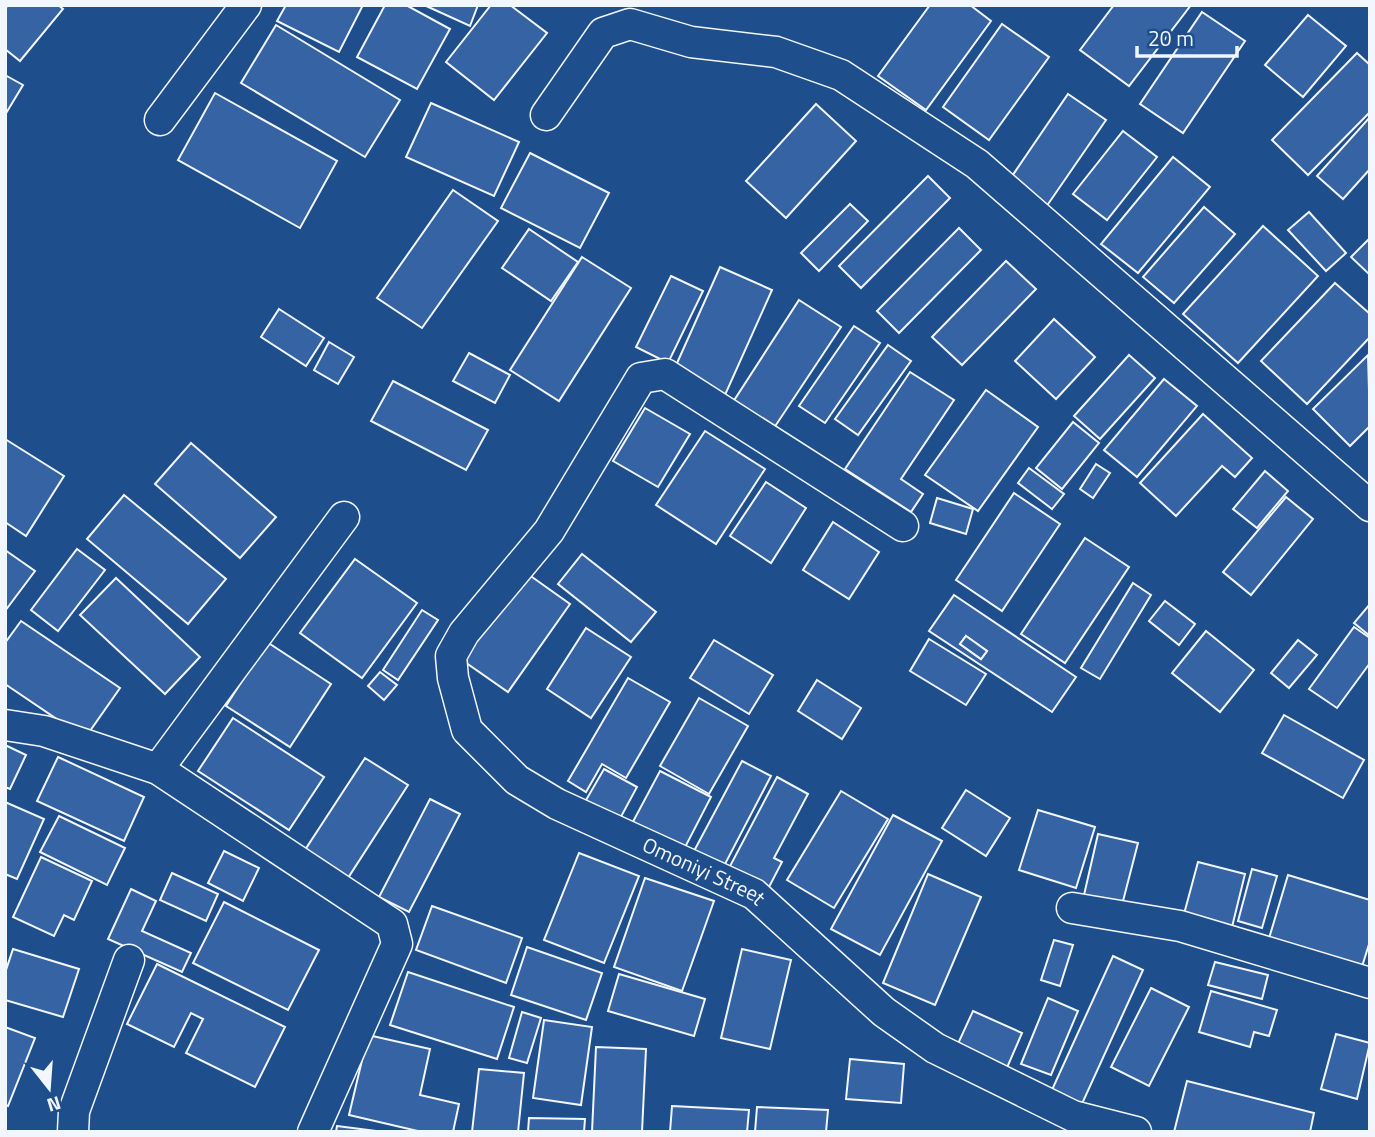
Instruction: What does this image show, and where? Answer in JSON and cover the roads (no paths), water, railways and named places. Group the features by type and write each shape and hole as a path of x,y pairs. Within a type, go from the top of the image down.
{"street":[{"path":"160,120 247,5"},
{"path":"546,115 603,33 630,24 691,42 776,52 841,75 977,164 1370,506"},
{"name":"Omoniyi Street","path":"903,526 665,374 641,378 549,531 464,633 451,656 453,678 467,730 517,780 557,804 754,894 884,1012 935,1048 1073,1116 1136,1132"},
{"path":"158,769 344,517"},
{"path":"5,724 44,731 158,769 392,924 397,944 313,1132"},
{"path":"1072,908 1180,926 1370,983"},
{"path":"73,1132 75,1111 129,960"}]}
